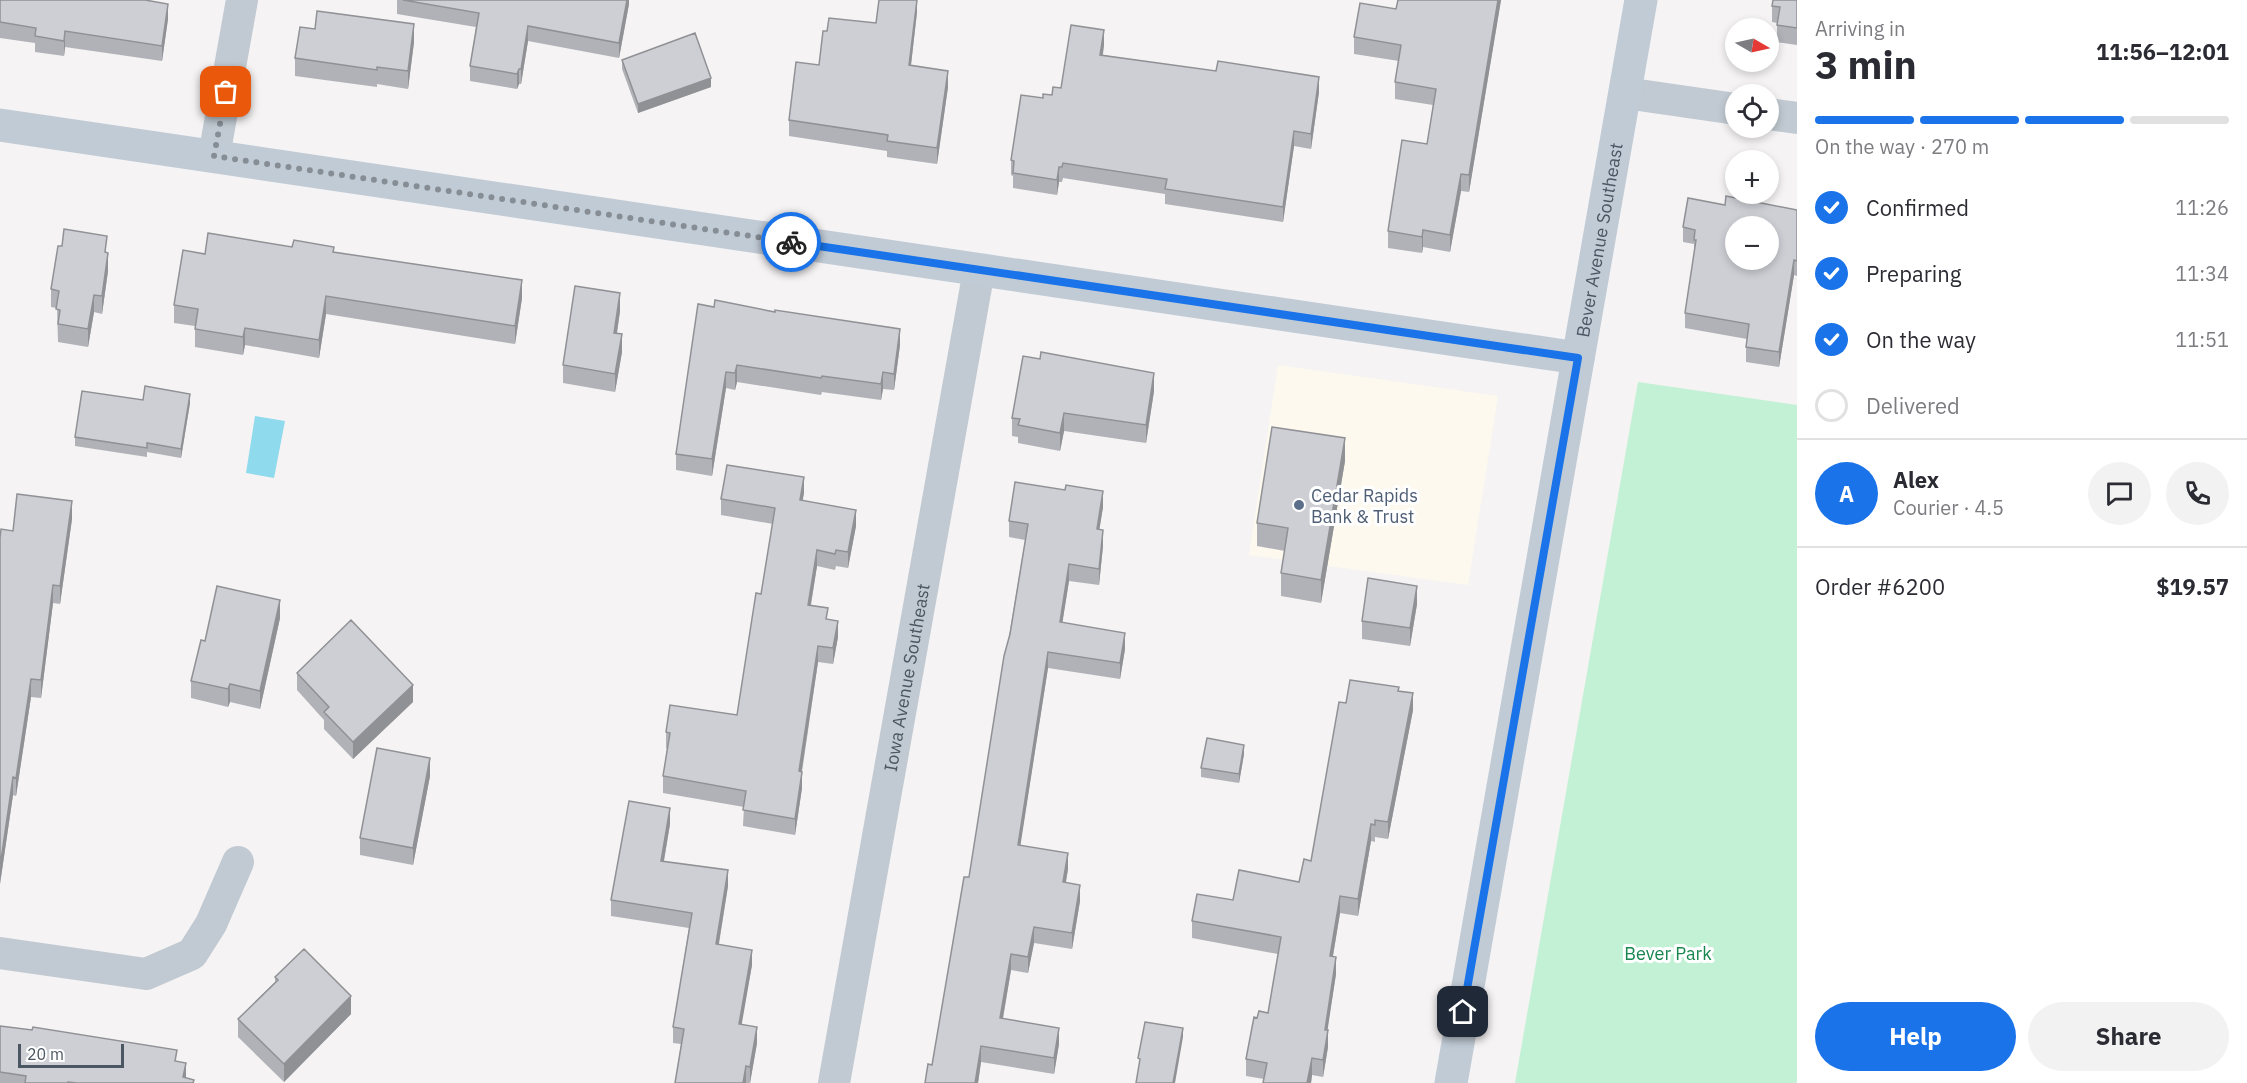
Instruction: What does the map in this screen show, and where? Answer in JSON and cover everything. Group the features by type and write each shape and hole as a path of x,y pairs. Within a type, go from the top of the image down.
{"street":[{"path":"214,156 242,0"},
{"name":"Bever Avenue Southeast","path":"1451,1083 1641,0"},
{"path":"1625,93 1725,107"},
{"path":"1779,116 1797,118"},
{"path":"0,125 1578,358"},
{"name":"Iowa Avenue Southeast","path":"834,1083 979,270"},
{"path":"0,953 146,974 192,954 211,924 238,862"}],"shaded area":[{"path":"1278,365 1498,396 1468,585 1249,555"}],"green space":[{"name":"Bever Park","path":"1638,382 1797,405 1797,1083 1515,1083"}],"water":[{"path":"255,416 285,421 274,478 246,473"}],"building":[{"path":"0,0 145,0 168,4 162,46 65,31 64,41 35,36 36,28 0,22"},
{"path":"403,0 627,0 619,43 528,26 521,69 517,74 470,66 479,13"},
{"path":"879,0 917,0 909,65 948,71 937,148 887,141 888,135 789,120 796,62 819,65 823,31 827,31 829,18 876,23"},
{"path":"1398,0 1498,0 1469,175 1461,174 1450,235 1423,230 1422,237 1388,231 1402,140 1427,144 1436,89 1395,82 1401,45 1354,37 1360,3 1396,9"},
{"path":"1773,0 1797,0 1797,28 1779,25 1780,7 1772,6"},
{"path":"317,11 414,24 408,71 377,67 377,70 295,58 300,27 315,29"},
{"path":"1071,25 1104,30 1100,55 1216,71 1218,61 1319,77 1311,134 1294,131 1283,207 1165,189 1167,179 1063,163 1062,167 1059,167 1057,180 1013,173 1014,161 1011,160 1021,95 1043,98 1043,94 1052,95 1053,87 1061,88"},
{"path":"695,33 711,78 638,104 622,60"},
{"path":"1688,198 1725,205 1767,204 1797,210 1797,261 1794,260 1779,352 1746,347 1749,324 1685,313 1696,240 1694,240 1695,230 1683,227"},
{"path":"64,229 107,236 105,252 108,253 102,296 94,295 88,329 58,324 60,310 56,309 59,291 51,289 58,246 62,246"},
{"path":"208,233 292,247 294,240 334,247 333,252 522,280 515,326 326,296 319,340 245,328 243,337 195,329 198,309 174,305 183,250 205,254"},
{"path":"575,286 620,293 614,333 622,334 615,374 563,365"},
{"path":"715,300 775,312 775,310 900,329 894,374 883,372 881,384 822,376 821,378 737,365 735,373 726,372 712,459 676,454 698,304 714,307"},
{"path":"1041,352 1154,373 1146,425 1064,413 1060,433 1018,425 1020,419 1012,418 1023,356 1040,359"},
{"path":"145,386 190,394 181,449 147,443 147,448 75,437 82,391 143,400"},
{"path":"1272,427 1345,438 1321,580 1281,573 1288,528 1257,523"},
{"path":"727,465 804,477 800,500 856,510 848,552 836,550 835,554 817,550 808,605 828,608 826,619 838,621 833,648 818,646 799,771 802,772 795,819 743,810 746,791 663,776 670,733 666,732 670,705 737,715 756,593 761,594 775,508 721,499"},
{"path":"1015,482 1065,490 1066,485 1103,491 1097,529 1103,530 1099,569 1069,564 1060,622 1125,633 1120,663 1048,652 1018,845 1068,853 1063,882 1080,885 1072,933 1034,927 1028,957 1011,954 1000,1018 1059,1028 1054,1058 981,1046 975,1083 925,1083 928,1064 932,1065 964,877 969,877 1004,656 1010,634 1028,524 1009,521"},
{"path":"17,494 72,501 60,586 53,585 41,680 31,679 16,778 13,777 0,867 0,538 1,529 13,531"},
{"path":"1368,578 1417,586 1410,628 1362,621"},
{"path":"217,586 280,600 260,691 230,684 228,689 191,681 201,640 205,641"},
{"path":"351,620 413,685 353,742 324,712 329,707 297,673"},
{"path":"1350,680 1399,687 1398,691 1413,693 1388,822 1375,820 1375,825 1371,824 1358,899 1340,896 1330,956 1336,957 1323,1060 1312,1058 1307,1083 1263,1083 1267,1063 1246,1059 1254,1017 1257,1018 1259,1011 1268,1013 1281,937 1192,921 1197,894 1233,900 1239,870 1299,882 1304,859 1311,861 1339,702 1346,703"},
{"path":"1207,738 1244,745 1239,774 1201,768"},
{"path":"377,748 430,758 413,848 360,838"},
{"path":"629,801 670,808 661,861 728,870 716,944 752,950 739,1024 757,1027 750,1067 746,1066 743,1083 675,1083 684,1029 673,1027 692,913 611,900"},
{"path":"304,949 351,996 284,1064 238,1019 278,980 275,977"},
{"path":"1145,1022 1183,1028 1173,1083 1136,1083"},
{"path":"0,1026 32,1030 33,1027 177,1050 175,1061 186,1063 183,1077 194,1080 193,1083 25,1083 26,1076 0,1072"}],"way so far":[{"path":"226,92 214,156 791,242"}],"place":[{"name":"Cedar Rapids Bank & Trust","path":"1299,505"}],"route":[{"path":"791,242 1578,358 1463,1012"}]}
